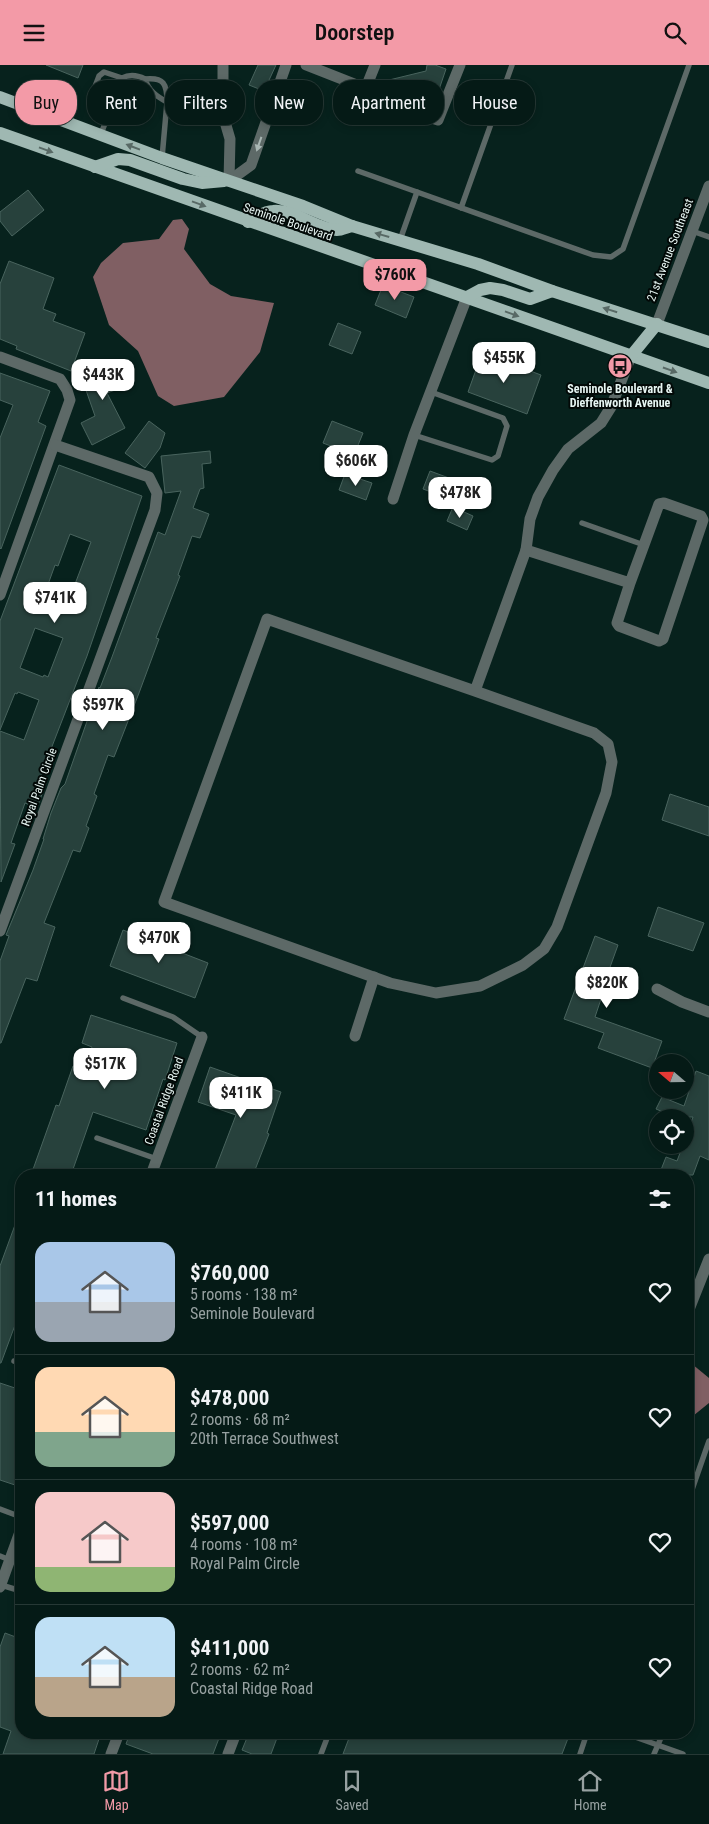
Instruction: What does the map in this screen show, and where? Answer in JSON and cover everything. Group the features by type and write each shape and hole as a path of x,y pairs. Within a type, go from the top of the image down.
{"main road":[{"name":"Seminole Boulevard","path":"0,97 162,157 303,206 352,226 478,265 709,342"},
{"name":"Seminole Boulevard","path":"0,133 709,383"},
{"path":"95,167 118,159 130,160 183,179 202,183 229,181"},
{"path":"248,222 265,213 282,211 330,229 339,230 352,226"},
{"path":"466,297 480,290 490,288 503,290 530,299 552,291"},
{"path":"631,356 657,324"}],"street":[{"path":"223,65 223,115 230,139 229,181"},
{"path":"229,181 251,165 286,65"},
{"path":"306,65 344,80"},
{"path":"336,76 340,65"},
{"path":"369,80 375,65"},
{"path":"444,105 460,65"},
{"name":"21st Avenue Southeast","path":"657,324 709,186"},
{"path":"393,499 414,435 466,297"},
{"path":"475,691 526,550 530,519 538,497 568,449 602,423 611,407 631,356"},
{"path":"0,357 60,379 68,390 70,400 0,595"},
{"name":"Royal Palm Circle","path":"0,931 154,510 157,493 149,477 55,445"},
{"path":"664,503 701,516 703,520 663,639 659,641 619,626 617,623 630,583 659,504 664,503"},
{"path":"526,550 630,583"},
{"path":"267,619 475,691 594,733 608,744 612,762 606,793 557,927 544,949 524,965 480,986 436,993 390,983 164,902 267,619"},
{"path":"355,1036 374,977"},
{"path":"657,989 682,1002 709,1012"},
{"name":"Coastal Ridge Road","path":"153,1169 202,1037"},
{"path":"694,1297 709,1259"},
{"path":"0,1586 5,1558 15,1540"},
{"path":"111,1754 117,1739"},
{"path":"228,1754 234,1739"}],"lane":[{"path":"461,207 512,65"},
{"path":"358,171 593,255 611,257 623,249 626,242 690,65"},
{"path":"97,80 104,72 122,78"},
{"path":"101,134 122,78 128,75 145,79 155,78 163,82 165,86"},
{"path":"145,79 148,88 157,97 165,101"},
{"path":"162,157 165,124"},
{"path":"400,240 417,192"},
{"path":"692,231 709,237"},
{"path":"414,435 492,461 498,456 507,426 502,418 431,392"},
{"path":"582,523 644,545"},
{"path":"123,998 173,1017 202,1037"},
{"path":"97,1138 157,1159"},
{"path":"694,1481 709,1441"},
{"path":"0,1509 15,1515"},
{"path":"0,1586 15,1590"},
{"path":"321,1754 327,1739"},
{"path":"580,1754 585,1739"},
{"path":"640,1739 683,1754"},
{"path":"654,1754 660,1739"}],"shaded area":[{"path":"182,219 189,229 184,249 210,284 231,296 274,303 260,352 224,397 174,406 158,396 138,351 109,325 93,277 101,263 123,243 159,239 173,220"},
{"path":"694,1366 709,1378 709,1403 694,1415"}],"building":[{"path":"46,65 83,65 78,78"},
{"path":"258,65 276,65 269,80 255,80 255,87 249,85"},
{"path":"427,65 435,65 446,69 442,80 389,80 426,71"},
{"path":"28,190 44,210 12,236 0,221 0,212"},
{"path":"9,261 54,278 43,309 56,314 53,321 85,333 71,371 16,349 17,346 0,339 0,284"},
{"path":"383,285 414,297 406,318 375,305"},
{"path":"338,323 361,332 352,354 329,345"},
{"path":"482,353 541,375 527,414 468,392"},
{"path":"117,360 126,386 107,393 125,428 92,445 81,423 95,416 80,373"},
{"path":"0,373 50,391 38,422 46,426 1,549 0,438 13,405 0,400"},
{"path":"149,421 165,433 160,448 145,468 125,453"},
{"path":"332,421 363,433 354,455 323,443"},
{"path":"210,451 211,463 202,464 204,488 200,489 193,508 209,514 200,538 192,536 178,575 180,576 156,638 159,639 139,693 114,757 108,755 94,794 97,796 86,826 89,828 80,852 73,850 44,923 55,927 37,981 26,978 0,1043 0,961 9,936 6,935 33,870 51,813 61,788 65,784 99,687 158,532 165,535 181,491 165,493 161,456"},
{"path":"59,465 142,496 87,656 39,780 46,783 37,808 25,803 11,843 15,844 1,882 0,731 24,740 39,700 18,692 17,694 15,693 0,730 0,621","holes":["70,534 91,542 64,613 41,604 55,565 58,566","35,628 63,638 48,677 44,675 43,677 20,668"]},
{"path":"430,471 449,478 442,496 423,489"},
{"path":"345,474 372,483 366,500 339,490"},
{"path":"453,507 473,516 467,530 447,521"},
{"path":"670,794 709,807 709,836 662,820"},
{"path":"658,907 704,923 693,951 648,936"},
{"path":"123,930 208,963 195,998 110,966"},
{"path":"595,936 618,945 600,995 602,996 595,1017 662,1041 657,1054 649,1054 649,1067 598,1048 604,1033 564,1019"},
{"path":"91,1015 177,1043 146,1130 93,1112 73,1169 33,1169 56,1105 59,1106 73,1066 85,1070 92,1047 82,1043"},
{"path":"210,1067 281,1092 267,1133 269,1134 255,1169 215,1169 236,1115 198,1102"},
{"path":"696,1071 709,1076 709,1160 700,1156 694,1172 694,1169 661,1169 666,1157 677,1161 680,1154 694,1154 694,1109 656,1109 661,1099 667,1099 684,1106 686,1099 694,1099 694,1077"},
{"path":"15,1225 15,1325 1,1363 0,1363 0,1266"},
{"path":"0,1383 15,1388 15,1485 0,1480"},
{"path":"5,1633 15,1637 15,1739 99,1739 94,1754 3,1754 11,1731 0,1727 0,1647"},
{"path":"128,1739 219,1739 213,1754 153,1754 126,1744"},
{"path":"247,1739 277,1739 271,1754 252,1754 242,1750"},
{"path":"349,1739 568,1739 562,1754 343,1754"}],"place":[{"name":"Seminole Boulevard & Dieffenworth Avenue","path":"620,366"}]}
